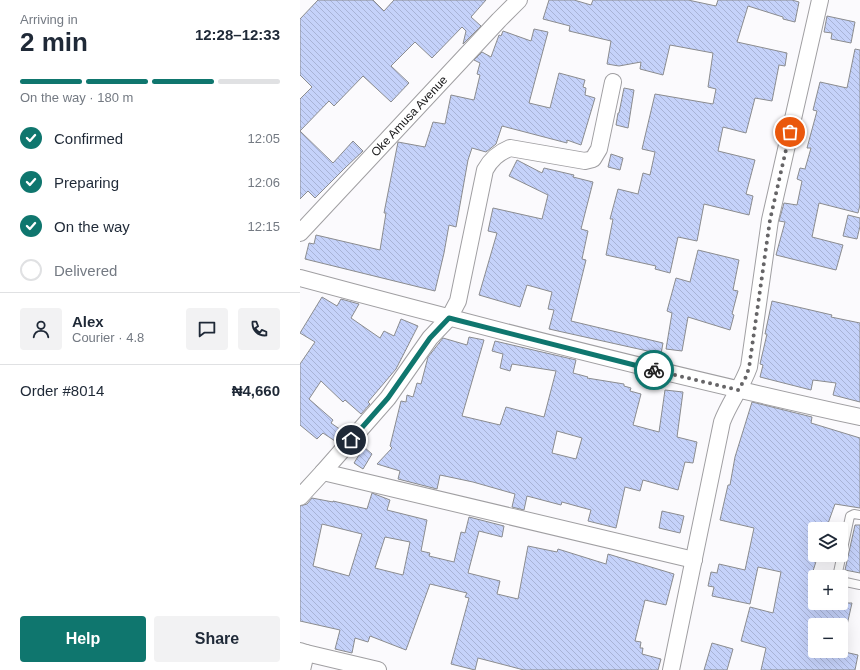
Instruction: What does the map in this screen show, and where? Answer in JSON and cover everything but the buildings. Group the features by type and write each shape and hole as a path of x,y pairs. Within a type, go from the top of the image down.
{"street":[{"name":"Oke Amusa Avenue","path":"300,233 519,0"},
{"path":"671,670 722,422 727,408 745,379 749,368 770,220 820,0"},
{"path":"300,497 388,398 430,338 449,318 458,301 485,170 490,160 501,152 510,148 585,161 593,159 599,149 613,82"},
{"path":"300,278 449,318 738,390 860,417"},
{"path":"323,472 694,560"},
{"path":"302,670 303,652 378,670"}],"lane":[{"path":"838,570 850,516 854,514 860,515"},
{"path":"848,582 860,585"}],"way so far":[{"path":"654,370 738,390 745,379 749,368 770,220 790,132"}],"route":[{"path":"351,440 388,398 430,338 449,318 654,370"}]}
